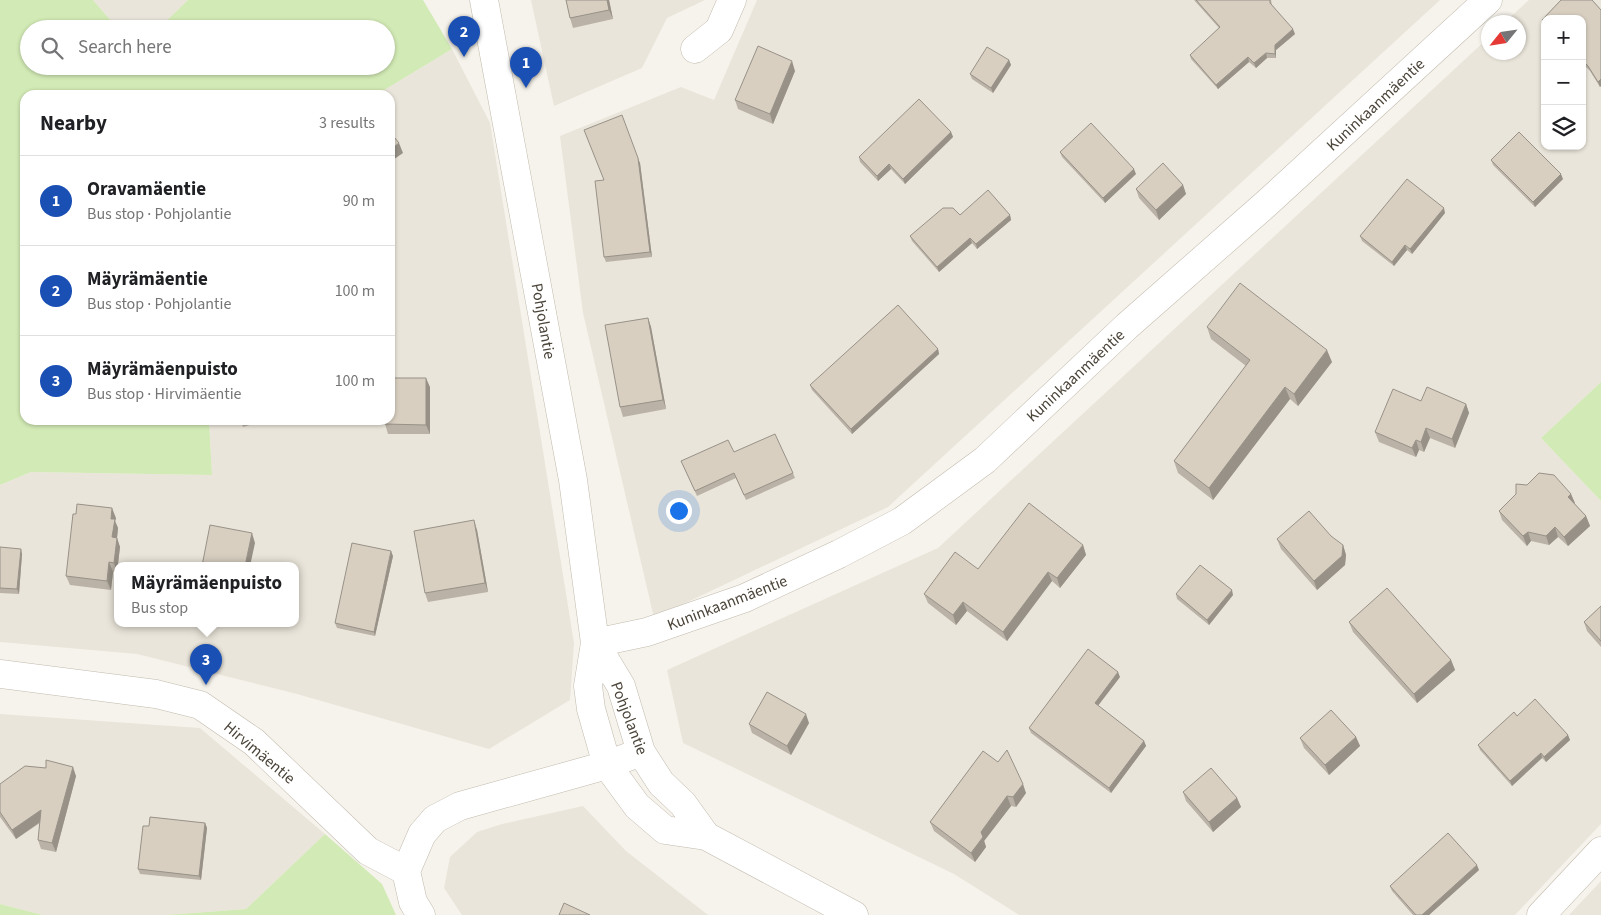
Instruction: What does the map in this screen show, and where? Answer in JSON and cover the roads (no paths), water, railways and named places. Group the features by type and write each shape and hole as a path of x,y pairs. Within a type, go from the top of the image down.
{"street":[{"name":"Pohjolantie","path":"484,0 573,480 596,643 588,686 591,709 608,765 637,806 664,830 706,836 854,915"},
{"path":"695,49 719,30 732,0"},
{"name":"Kuninkaanmäentie","path":"596,643 647,632 746,598 902,522 985,460 1127,326 1267,203 1488,0"},
{"name":"Pohjolantie","path":"596,643 620,686 641,752 661,783 683,804 706,836"},
{"name":"Hirvimäentie","path":"0,674 156,694 200,705 254,742 368,851 406,871"},
{"path":"421,915 413,902 406,871 422,834 435,819 460,806 608,765 641,752"},
{"path":"1541,915 1601,851"}],"place":[{"name":"Mäyrämäentie","path":"464,57"},
{"name":"Oravamäentie","path":"526,88"},
{"name":"Mäyrämäenpuisto","path":"206,685"}]}
